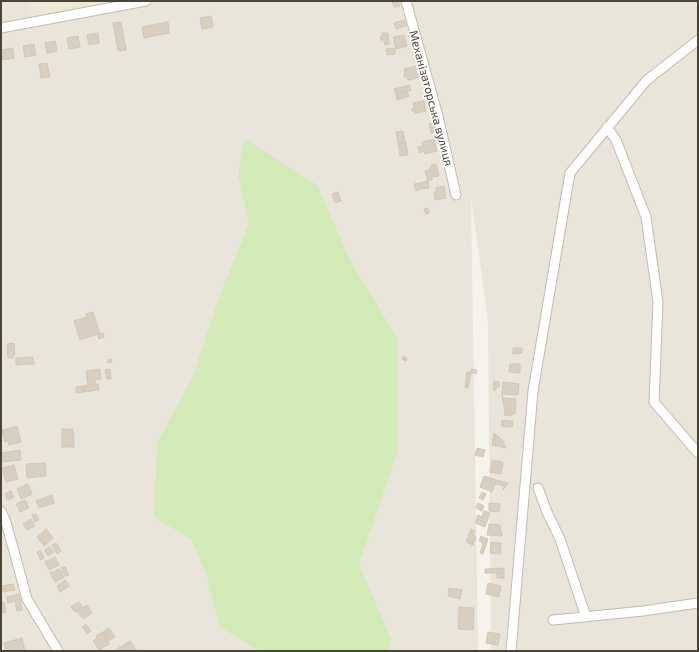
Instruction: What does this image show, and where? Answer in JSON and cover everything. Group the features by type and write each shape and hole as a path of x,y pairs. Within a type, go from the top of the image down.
{"street":[{"path":"1,28 146,1"},
{"name":"Механізаторська вулиця","path":"406,1 438,116 456,195"},
{"path":"511,651 533,391 570,173 647,80 698,40"},
{"path":"607,127 616,140 646,217 658,302 654,402 698,453"},
{"path":"538,488 547,512 560,539 586,617"},
{"path":"1,511 8,530 27,599 58,651"},
{"path":"552,620 643,611 698,603"}],"shaded area":[{"path":"1,1 698,1 698,651 491,651 488,321 471,197 478,651 1,651"},
{"path":"28,1 110,1 31,16"}],"green space":[{"path":"245,139 317,185 350,260 397,338 398,450 359,564 391,639 388,651 260,651 220,627 207,577 192,540 154,517 157,444 193,376 220,294 249,224 238,175"}],"building":[{"path":"392,1 398,1 400,6 394,7"},
{"path":"211,16 213,27 202,29 200,18"},
{"path":"404,20 406,26 396,29 394,23"},
{"path":"121,22 126,50 118,51 113,23"},
{"path":"168,22 169,33 144,38 142,27"},
{"path":"98,33 99,43 89,45 87,35"},
{"path":"382,33 388,33 389,44 385,45 384,40 381,40 380,37 382,36"},
{"path":"404,35 407,46 396,49 393,37"},
{"path":"78,36 80,47 69,49 67,38"},
{"path":"55,41 57,51 47,53 45,43"},
{"path":"34,44 36,55 25,57 23,46"},
{"path":"13,48 14,58 3,60 1,50"},
{"path":"395,48 395,54 387,55 386,49"},
{"path":"47,63 50,77 41,78 39,64"},
{"path":"415,66 418,78 408,80 407,77 404,77 404,69"},
{"path":"410,85 411,90 396,95 394,89"},
{"path":"407,91 409,96 397,100 396,95"},
{"path":"424,101 426,111 415,113 415,111 412,111 414,107 413,103"},
{"path":"433,123 436,132 431,133 429,124"},
{"path":"403,131 405,142 398,143 396,132"},
{"path":"434,139 437,151 425,154 424,151 420,153 418,147 423,146 422,142"},
{"path":"406,142 408,155 400,156 398,143"},
{"path":"436,164 439,176 432,177 432,180 428,181 425,171 430,170 429,168 431,168 431,165"},
{"path":"428,181 429,188 421,189 420,183"},
{"path":"420,183 421,189 416,191 414,184"},
{"path":"444,186 446,198 435,200 434,192 437,192 436,188"},
{"path":"338,192 341,201 335,203 332,194"},
{"path":"428,208 429,213 426,214 424,209"},
{"path":"93,312 100,334 103,333 104,337 99,339 98,334 80,340 74,321 87,317 86,314"},
{"path":"14,343 15,355 13,355 13,358 8,358 7,344"},
{"path":"513,348 522,348 522,353 513,354"},
{"path":"403,356 407,358 406,361 402,359"},
{"path":"33,357 34,364 16,365 16,358"},
{"path":"111,359 112,362 108,363 107,360"},
{"path":"510,364 520,364 520,373 509,372"},
{"path":"100,369 101,379 95,380 95,385 98,384 99,390 84,392 83,386 88,385 86,371"},
{"path":"110,369 111,379 107,379 105,370"},
{"path":"472,369 477,370 476,374 471,372"},
{"path":"467,372 471,372 468,388 465,387"},
{"path":"494,381 499,382 499,387 496,387 496,390 493,390"},
{"path":"503,382 519,384 518,395 502,394"},
{"path":"83,386 84,392 76,393 76,387"},
{"path":"502,394 503,398 516,399 515,414 512,413 512,416 504,415 505,412"},
{"path":"502,420 513,421 512,427 501,426"},
{"path":"17,426 21,442 9,445 8,441 5,442 2,430"},
{"path":"62,429 73,429 74,447 62,447"},
{"path":"494,433 502,440 506,448 492,445"},
{"path":"477,448 485,450 483,457 475,455"},
{"path":"20,450 21,460 1,462 1,453"},
{"path":"492,460 503,462 501,474 490,472"},
{"path":"45,463 46,476 27,478 26,464"},
{"path":"14,465 18,479 6,482 2,468"},
{"path":"484,476 496,480 492,492 480,487"},
{"path":"496,480 508,483 503,490 504,486 495,484"},
{"path":"28,484 32,494 21,499 17,489"},
{"path":"11,491 14,497 7,500 5,494"},
{"path":"482,492 486,494 483,500 479,498"},
{"path":"52,495 54,503 39,508 36,501"},
{"path":"25,500 29,508 20,512 16,504"},
{"path":"478,503 484,506 482,511 476,508"},
{"path":"489,503 500,504 499,512 489,511"},
{"path":"484,511 490,513 485,527 475,523 478,515 482,517"},
{"path":"36,514 39,520 35,522 32,515"},
{"path":"31,519 35,526 27,530 23,524"},
{"path":"489,524 500,525 502,536 487,535"},
{"path":"46,529 53,538 44,546 37,537"},
{"path":"471,529 475,531 473,535 476,537 473,545 466,542"},
{"path":"481,536 488,539 483,554 480,553 483,543 479,541"},
{"path":"491,542 501,543 500,554 490,553"},
{"path":"56,543 61,551 57,554 52,545"},
{"path":"50,547 54,552 48,556 45,550"},
{"path":"41,551 44,558 41,560 37,552"},
{"path":"55,557 59,565 49,570 45,562"},
{"path":"65,567 69,575 65,576 61,568"},
{"path":"504,568 504,578 497,578 497,573 485,573 485,569"},
{"path":"59,569 64,577 55,582 50,573"},
{"path":"65,580 69,586 60,592 57,586"},
{"path":"488,583 501,586 499,597 486,594"},
{"path":"13,584 15,590 3,592 2,586"},
{"path":"449,588 462,590 460,599 448,596"},
{"path":"19,594 22,610 17,611 15,601 8,603 7,597"},
{"path":"4,602 6,612 1,613 1,603"},
{"path":"79,602 83,608 75,612 71,607"},
{"path":"87,605 92,613 83,619 77,611"},
{"path":"459,607 474,608 473,630 458,629"},
{"path":"86,624 91,631 87,634 82,627"},
{"path":"109,628 115,637 108,641 103,632"},
{"path":"103,632 109,644 99,650 93,641 97,638 96,636"},
{"path":"488,632 500,634 498,645 486,643"},
{"path":"22,638 25,651 6,651 4,643"},
{"path":"130,641 137,651 114,651"}]}
